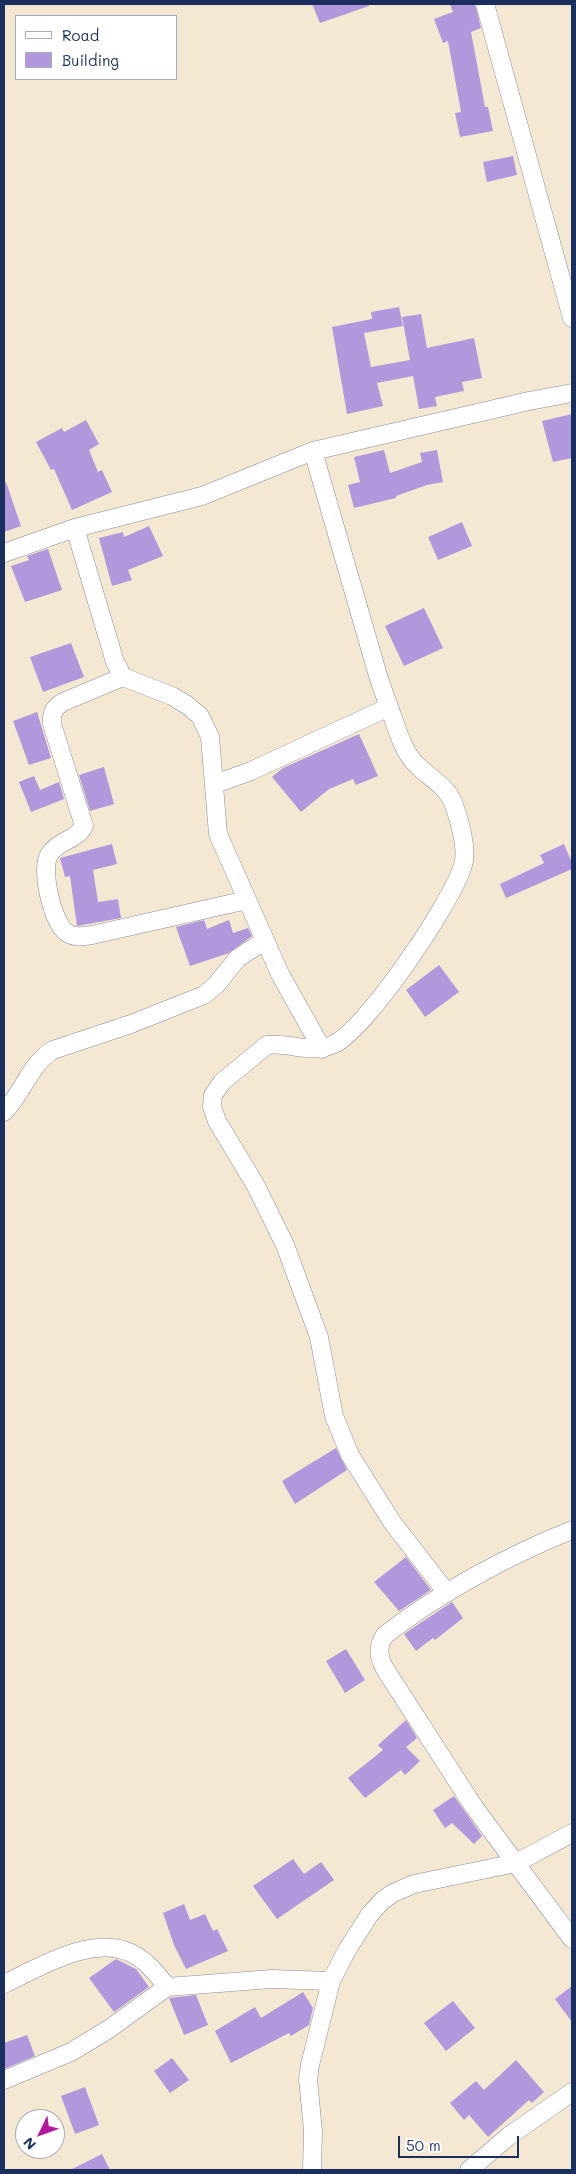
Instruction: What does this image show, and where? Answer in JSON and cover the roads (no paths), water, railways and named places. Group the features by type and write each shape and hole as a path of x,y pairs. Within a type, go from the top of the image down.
{"street":[{"path":"485,4 572,318"},
{"path":"4,553 74,528 202,496 313,451 529,401 572,393"},
{"path":"313,451 379,679 389,707 404,747 413,761 446,790 453,802 464,846 464,864 452,890 412,956 366,1018 336,1044 322,1049 311,1050 276,1044 267,1045 222,1082 213,1095 212,1107 217,1121 256,1186 285,1245 319,1338 334,1416 350,1455 392,1522 447,1593"},
{"path":"74,528 115,662 123,677 172,696 187,705 200,716 210,737 218,834 264,941 280,974 322,1049"},
{"path":"123,677 63,702 51,715 52,724 84,826 81,832 54,848 46,863 54,914 59,926 69,934 80,937 247,900"},
{"path":"215,784 251,771 389,707"},
{"path":"4,1112 22,1089 42,1056 53,1050 130,1024 204,995 216,985 238,958 264,941"},
{"path":"572,1530 530,1547 447,1593 385,1635 380,1642 378,1651 380,1660 474,1807 572,1939"},
{"path":"312,2170 309,2072 331,1981 346,1950 370,1914 382,1901 393,1893 414,1884 516,1863 572,1833"},
{"path":"4,1984 68,1953 114,1948 131,1952 144,1961 167,1988"},
{"path":"4,2080 71,2052 109,2029 167,1988 272,1979 331,1981"},
{"path":"481,2167 509,2136 572,2092"}]}
